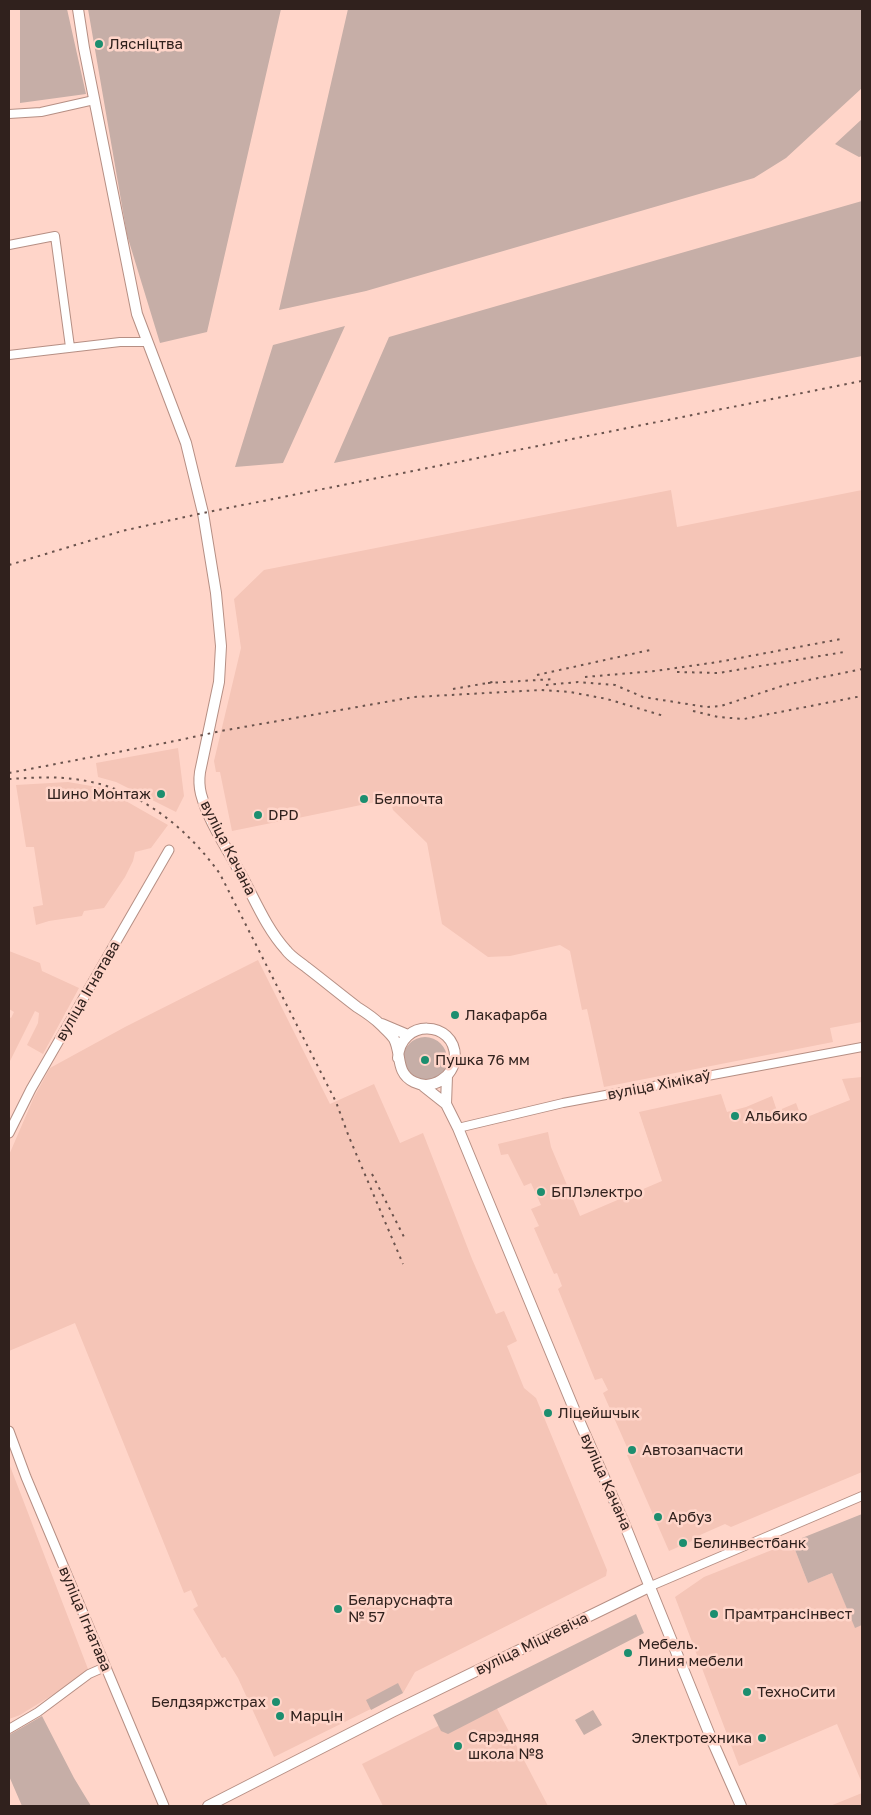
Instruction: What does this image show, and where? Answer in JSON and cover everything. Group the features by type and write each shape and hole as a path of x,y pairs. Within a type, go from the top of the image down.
{"main road":[{"name":"вуліца Качана","path":"78,9 136,314 186,443 203,513 216,593 221,646 219,682 200,772 201,796 212,821 267,923 286,951 379,1023 394,1040 400,1068 405,1076 413,1082 422,1085 446,1104 458,1128 578,1417 651,1586 711,1738 741,1806"},
{"name":"вуліца Качана","path":"379,1023 408,1035 414,1031 429,1028 447,1037 455,1055 454,1063 447,1076 446,1104"},
{"path":"398,1058 400,1045 408,1035"},
{"path":"422,1085 436,1083 447,1076"},
{"name":"вуліца Міцкевіча","path":"208,1806 392,1712 651,1586"}],"street":[{"path":"9,114 40,112 94,100"},
{"path":"9,244 54,236 70,347"},
{"path":"9,355 120,342 146,342"},
{"name":"вуліца Ігнатава","path":"9,1133 31,1089 169,850"},
{"name":"вуліца Хімікаў","path":"458,1128 563,1104 862,1047"},
{"name":"вуліца Ігнатава","path":"9,1431 26,1477 164,1806"},
{"name":"вуліца Міцкевіча","path":"651,1586 862,1496"},
{"path":"9,1729 38,1712 89,1674 105,1667"}],"shaded area":[{"path":"20,9 67,9 86,94 20,103"},
{"path":"88,9 281,9 207,332 160,343 127,235"},
{"path":"348,9 862,9 862,88 786,158 754,178 366,291 279,310"},
{"path":"862,119 862,156 859,157 835,144"},
{"path":"862,201 862,356 334,463 389,337"},
{"path":"345,326 283,463 235,467 273,345"},
{"name":"Лакафарба","path":"671,490 677,527 862,490 862,1022 830,1028 833,1042 604,1087 587,1009 582,1010 570,951 560,945 510,956 488,957 442,924 427,843 393,810 390,799 298,818 296,809 290,811 291,819 232,831 220,772 216,772 214,761 241,648 234,599 264,570"},
{"path":"178,748 184,796 176,812 116,782 98,777 96,763"},
{"path":"68,782 103,788 168,825 151,848 135,852 125,877 104,908 84,911 82,916 36,925 33,907 43,905 34,847 26,847 16,785"},
{"path":"9,951 40,963 42,971 79,988 43,1054 27,1045 38,1023 39,1013 35,1011 9,1063 9,1017 11,1018 14,1012 9,1009"},
{"path":"258,960 330,1104 374,1084 400,1143 423,1133 472,1259 496,1314 504,1311 517,1341 507,1346 524,1388 536,1398 607,1570 606,1576 415,1672 403,1693 274,1757 238,1678 225,1657 222,1658 193,1609 198,1606 191,1590 184,1593 75,1323 9,1351 9,1155 34,1097 50,1068 125,1027"},
{"path":"425,1037 437,1041 443,1047 447,1059 443,1071 437,1077 425,1081 413,1077 407,1071 403,1059 407,1047 413,1041"},
{"path":"862,1077 862,1472 731,1527 725,1524 669,1551 627,1455 630,1454 603,1393 608,1390 602,1378 595,1380 558,1289 562,1286 557,1273 554,1274 534,1228 539,1226 531,1209 541,1205 531,1183 524,1186 508,1154 501,1155 498,1144 548,1132 551,1147 580,1216 662,1181 639,1112 721,1094 727,1112 746,1107 772,1096 777,1111 796,1103 802,1119 850,1100 842,1079"},
{"path":"9,1467 88,1669 85,1675 20,1715 9,1719"},
{"path":"862,1514 862,1625 855,1628 832,1573 808,1583 792,1542"},
{"path":"792,1542 808,1583 832,1573 855,1627 862,1625 862,1783 837,1724 739,1766 675,1597 704,1577"},
{"path":"636,1614 644,1633 448,1734 441,1731 433,1715"},
{"path":"398,1683 403,1693 371,1710 366,1700"},
{"name":"Сярэдняя школа №8","path":"492,1699 548,1806 383,1806 362,1764"},
{"path":"593,1710 602,1725 584,1735 575,1720"},
{"path":"42,1716 74,1778 91,1806 22,1806 9,1776 9,1735"},
{"path":"862,1793 862,1806 830,1806"}],"railway":[{"path":"9,565 122,531 203,513 862,381"},
{"path":"585,677 655,671 718,662 841,639"},
{"path":"537,675 650,650"},
{"path":"677,672 719,673 844,652"},
{"path":"546,685 578,682 615,685 643,697 706,707 721,706 785,685 862,669"},
{"path":"488,683 555,679"},
{"path":"453,689 493,682"},
{"path":"9,773 221,731 414,697 541,690 570,692 607,699 664,716"},
{"path":"693,711 718,717 744,719 862,696"},
{"path":"9,779 66,778 96,783 118,790 138,799 175,824 206,856 220,874 336,1102 403,1264"},
{"path":"372,1174 404,1237"}],"place":[{"name":"Лясніцтва","path":"99,44"},
{"name":"Шино Монтаж","path":"161,794"},
{"name":"Белпочта","path":"364,799"},
{"name":"DPD","path":"258,815"},
{"name":"Лакафарба","path":"455,1015"},
{"name":"Пушка 76 мм","path":"425,1060"},
{"name":"Альбико","path":"735,1116"},
{"name":"БПЛэлектро","path":"541,1192"},
{"name":"Ліцейшчык","path":"548,1413"},
{"name":"Автозапчасти","path":"632,1450"},
{"name":"Арбуз","path":"658,1517"},
{"name":"Белинвестбанк","path":"683,1543"},
{"name":"Беларуснафта № 57","path":"338,1609"},
{"name":"Прамтрансінвест","path":"714,1614"},
{"name":"Мебель. Линия мебели","path":"628,1653"},
{"name":"ТехноСити","path":"747,1692"},
{"name":"Белдзяржстрах","path":"276,1702"},
{"name":"Марцін","path":"280,1716"},
{"name":"Электротехника","path":"762,1738"},
{"name":"Сярэдняя школа №8","path":"458,1746"}]}
